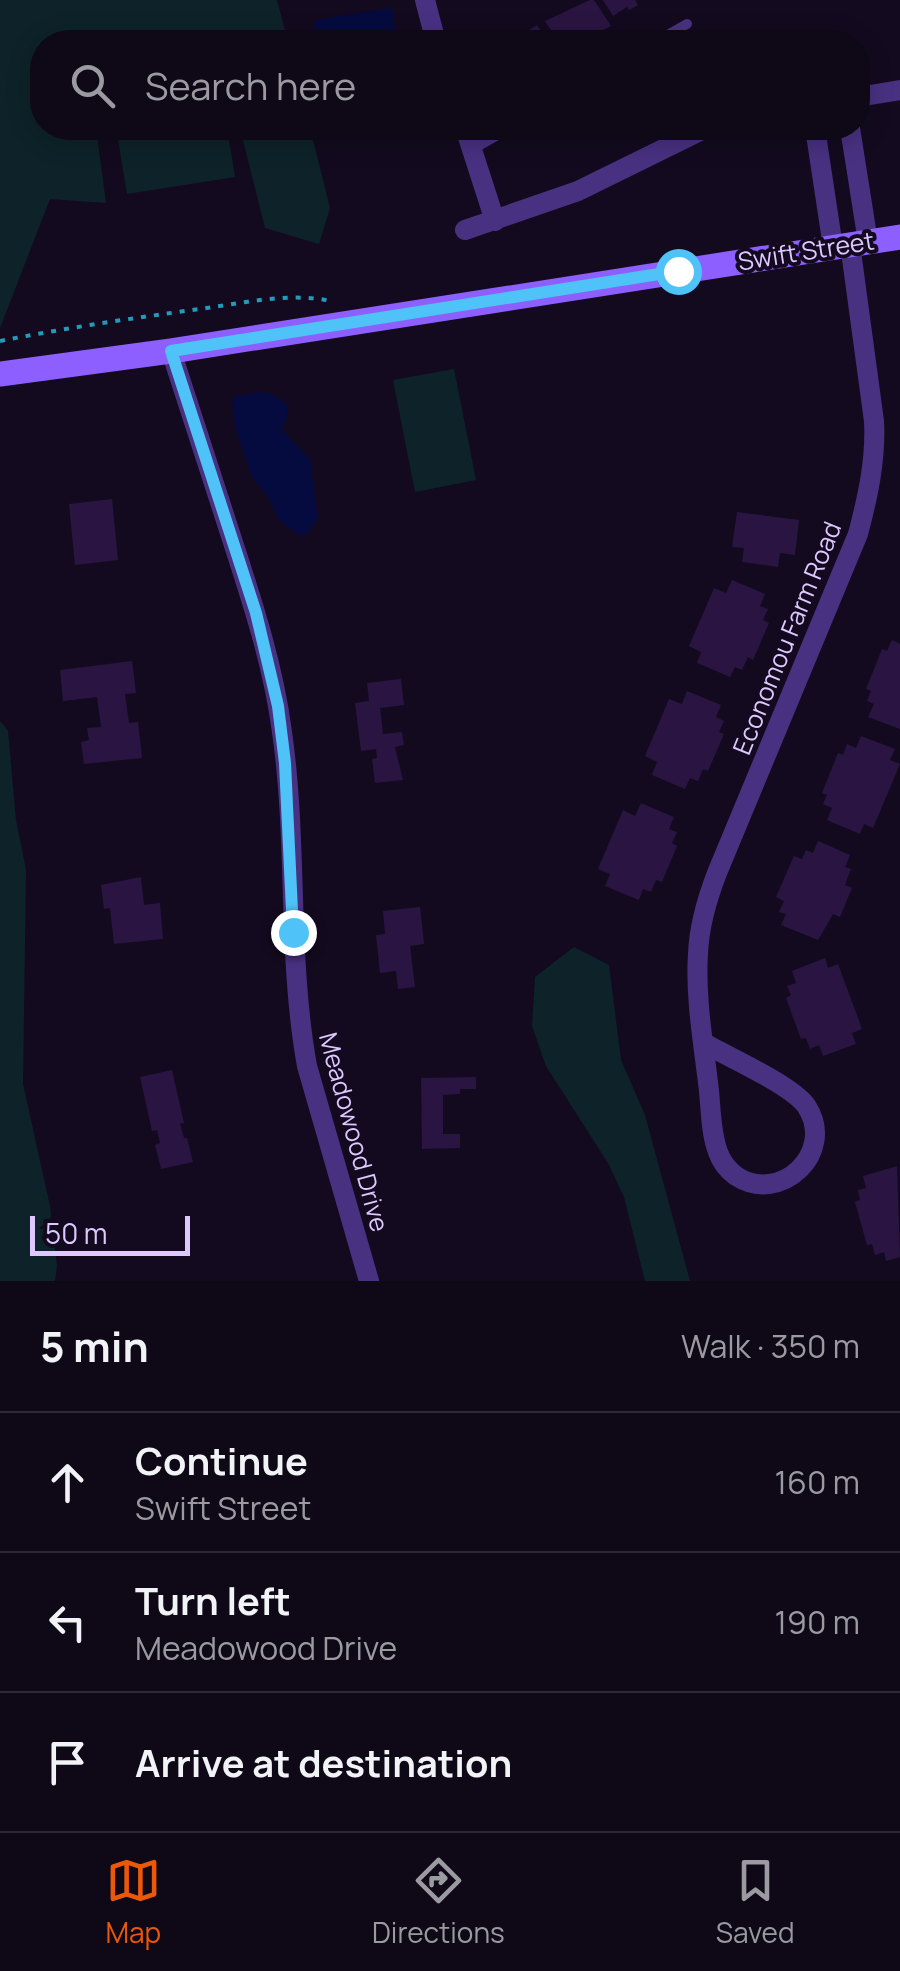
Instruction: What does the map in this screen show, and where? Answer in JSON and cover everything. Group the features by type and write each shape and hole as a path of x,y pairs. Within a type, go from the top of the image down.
{"street":[{"path":"425,0 433,30"},
{"path":"870,95 900,90"},
{"path":"470,140 495,221"},
{"path":"464,230 578,191 682,140"},
{"path":"819,140 850,244"},
{"path":"850,140 850,244"},
{"name":"Swift Street","path":"0,374 900,237"},
{"name":"Economou Farm Road","path":"704,1043 795,1094 808,1108 814,1144 807,1162 794,1176 776,1183 757,1184 739,1178 725,1165 714,1138 704,1043 698,955 709,894 858,534 870,484 874,421 850,244"},
{"name":"Meadowood Drive","path":"171,351 256,613 278,706 302,1036 369,1281"}],"lane":[{"path":"677,30 688,24"},
{"path":"473,149 489,140"}],"shaded area":[{"path":"0,0 277,0 285,30 30,30 30,140 98,140 106,203 50,199 0,328"},
{"path":"392,8 395,30 316,30 314,20"},
{"path":"118,140 229,140 235,177 127,194"},
{"path":"243,140 313,140 330,208 319,244 265,228"},
{"path":"454,369 476,480 415,492 393,380"},
{"path":"272,394 287,404 282,430 310,459 318,518 307,535 299,535 279,520 268,497 251,476 235,427 232,403 235,396"},
{"path":"0,721 8,731 16,820 26,870 23,1084 50,1206 55,1281 0,1281"},
{"path":"574,947 609,965 621,1060 645,1115 690,1281 645,1281 624,1197 608,1163 546,1066 532,1026 535,977"}],"building":[{"path":"594,0 611,26 603,30 551,30 545,21"},
{"path":"603,0 635,0 638,5 613,16"},
{"path":"112,499 118,560 75,565 69,504"},
{"path":"737,512 799,520 795,555 780,553 778,567 742,562 744,548 732,547"},
{"path":"732,580 765,594 760,606 768,609 763,620 769,623 753,660 748,657 742,670 735,667 730,677 697,663 701,652 689,646 714,588 726,593"},
{"path":"892,640 900,644 900,729 868,717 874,704 867,701 871,691 866,689 882,649 887,651"},
{"path":"132,661 136,693 125,694 129,723 138,722 142,758 84,764 81,742 89,740 87,728 101,727 97,697 63,701 60,670"},
{"path":"401,679 404,705 380,708 383,734 402,732 404,745 395,747 403,780 375,783 372,759 377,758 376,749 361,751 355,703 369,701 367,683"},
{"path":"687,691 721,705 716,717 724,721 719,732 724,734 708,771 703,769 698,781 690,778 685,789 652,775 657,762 645,756 669,699 682,704"},
{"path":"861,736 895,749 890,760 900,764 873,828 864,824 860,834 827,820 832,808 823,804 827,795 822,793 838,753 843,755 847,744 856,748"},
{"path":"641,803 674,817 669,829 677,832 672,843 677,846 662,882 656,880 651,892 643,889 639,900 605,886 610,874 598,869 623,810 635,816"},
{"path":"818,841 850,855 845,867 851,869 845,885 852,888 840,917 833,914 818,940 781,925 786,914 779,912 784,901 776,897 794,856 802,859 806,850 813,853"},
{"path":"141,877 144,905 160,903 163,939 114,944 110,908 104,909 101,885"},
{"path":"420,907 424,944 410,946 415,987 398,989 396,971 380,973 376,935 385,934 383,911"},
{"path":"825,958 828,968 838,964 862,1029 852,1033 856,1044 823,1056 819,1045 810,1049 806,1038 801,1039 786,998 791,995 787,986 796,983 792,971"},
{"path":"172,1070 184,1123 180,1124 193,1162 161,1169 155,1145 160,1143 157,1130 152,1131 140,1077"},
{"path":"476,1077 476,1089 443,1095 443,1134 460,1134 460,1148 422,1149 421,1078"},
{"path":"897,1166 900,1257 886,1261 884,1252 875,1255 872,1244 867,1245 855,1202 860,1200 858,1190 866,1188 863,1176"}],"route":[{"path":"293,932 285,763 278,706 256,613 171,351 678,271"}]}
